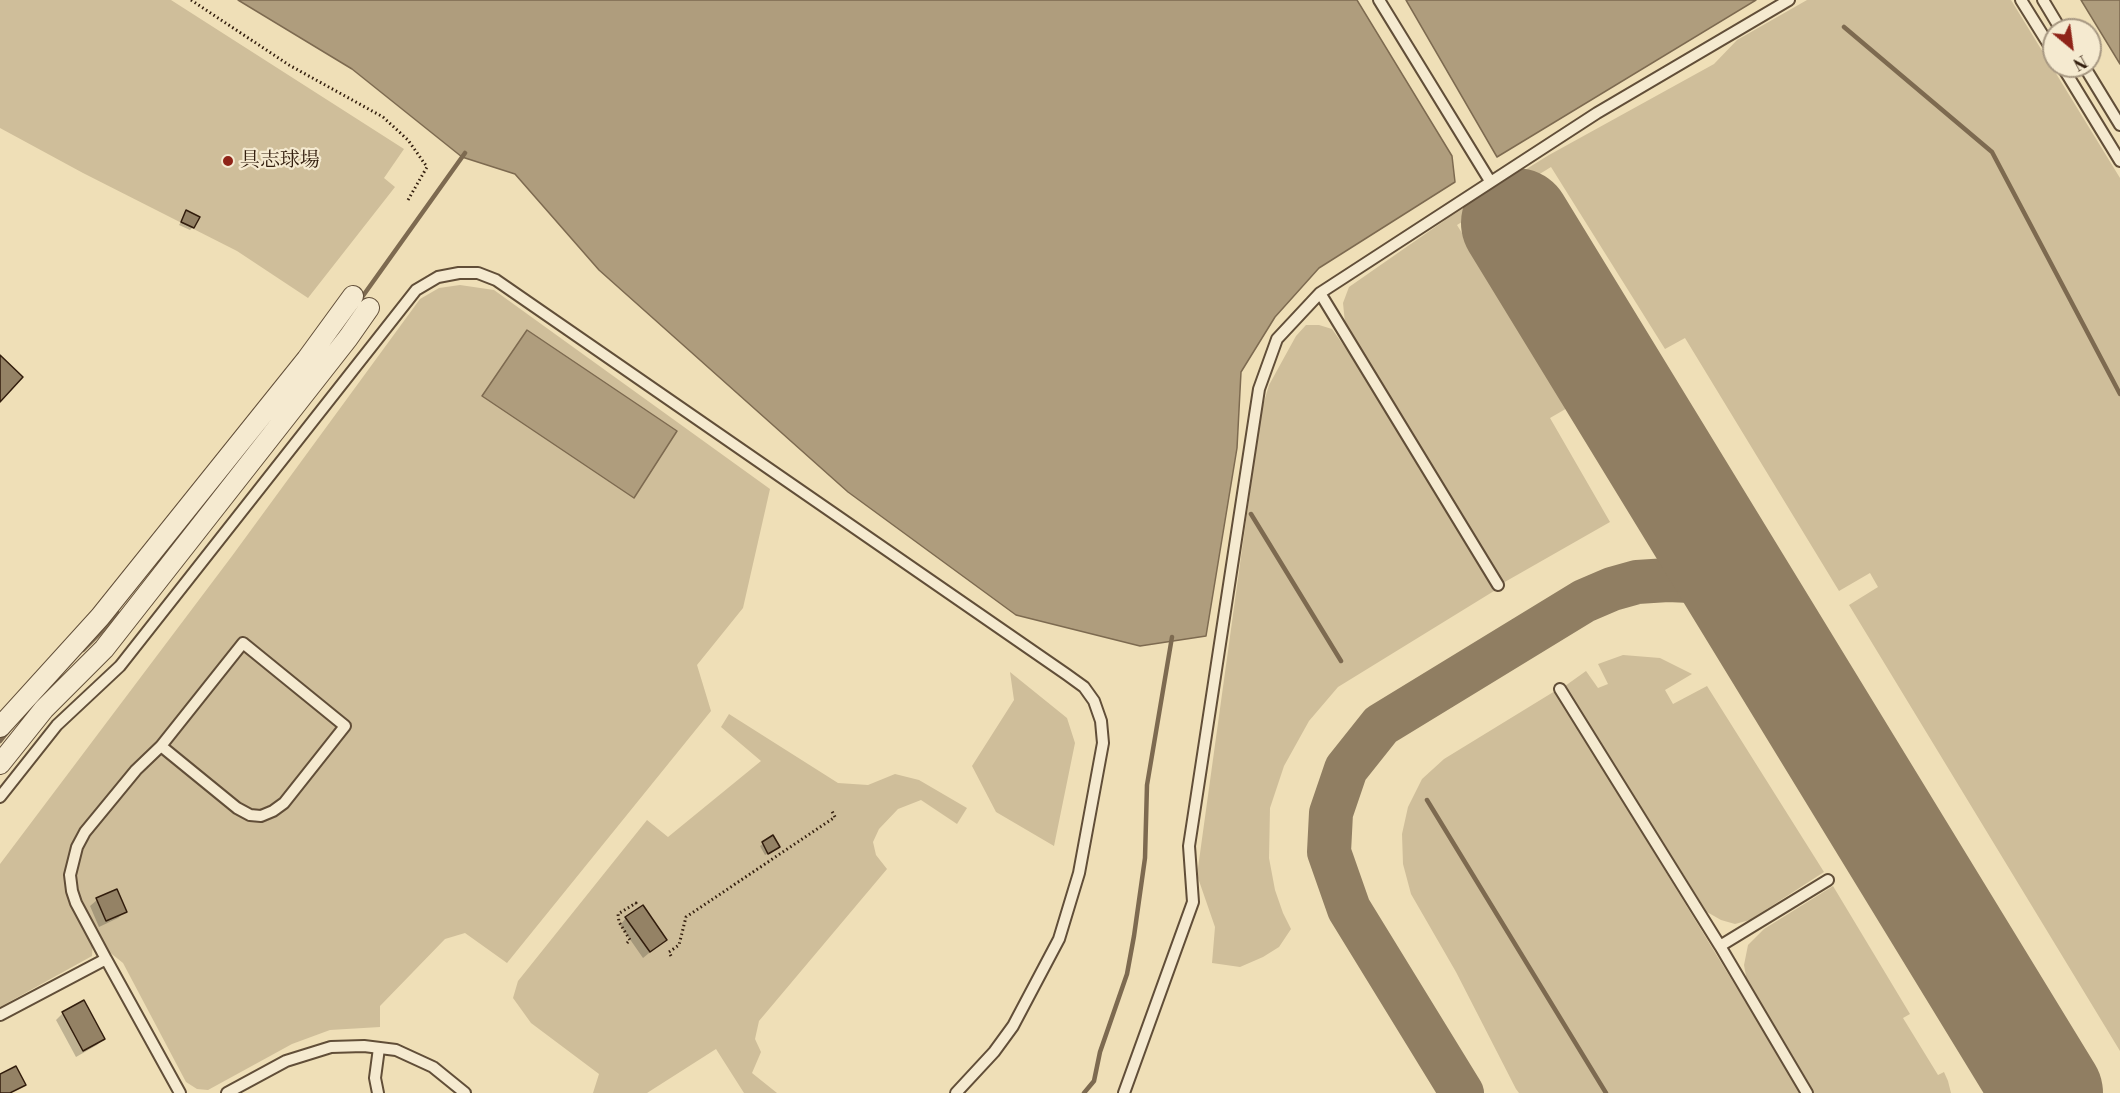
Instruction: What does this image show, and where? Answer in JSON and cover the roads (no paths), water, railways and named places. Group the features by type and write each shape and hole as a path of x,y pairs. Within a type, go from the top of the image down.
{"street":[{"path":"0,727 31,682 100,617 307,359 353,296"},
{"path":"0,764 44,709 104,649 369,308"}],"lane":[{"path":"1379,0 1490,182"},
{"path":"1124,1093 1192,902 1190,846 1258,389 1277,339 1320,293 1597,113 1789,0"},
{"path":"2021,0 2042,34"},
{"path":"2043,0 2054,18"},
{"path":"2069,78 2120,161"},
{"path":"2091,78 2120,125"},
{"path":"0,797 57,725 120,666 416,290 438,277 459,273 478,273 496,280 1047,661 1084,687 1094,701 1101,721 1103,743 1079,873 1059,939 1013,1026 994,1052 956,1093"},
{"path":"1320,293 1498,585"},
{"path":"161,746 237,808 250,815 261,816 284,803 345,726 243,643 161,746 136,770 85,832 72,863 70,875 76,903 180,1093"},
{"path":"1560,689 1720,946 1807,1093"},
{"path":"1720,946 1828,880"},
{"path":"0,1016 106,959"},
{"path":"227,1093 286,1061 331,1047 364,1046 396,1050 433,1067 465,1093"},
{"path":"378,1093 375,1078 379,1048"}],"waterway":[{"path":"1844,27 1992,152 2120,394"},
{"path":"360,300 465,153"},
{"path":"1251,514 1341,661"},
{"path":"83,650 117,612"},
{"path":"1084,1093 1094,1081 1100,1052 1127,974 1145,858 1147,785 1172,637"},
{"path":"0,741 8,731"},
{"path":"1427,800 1606,1093"}],"place":[{"name":"具志球場","path":"228,161"}]}
